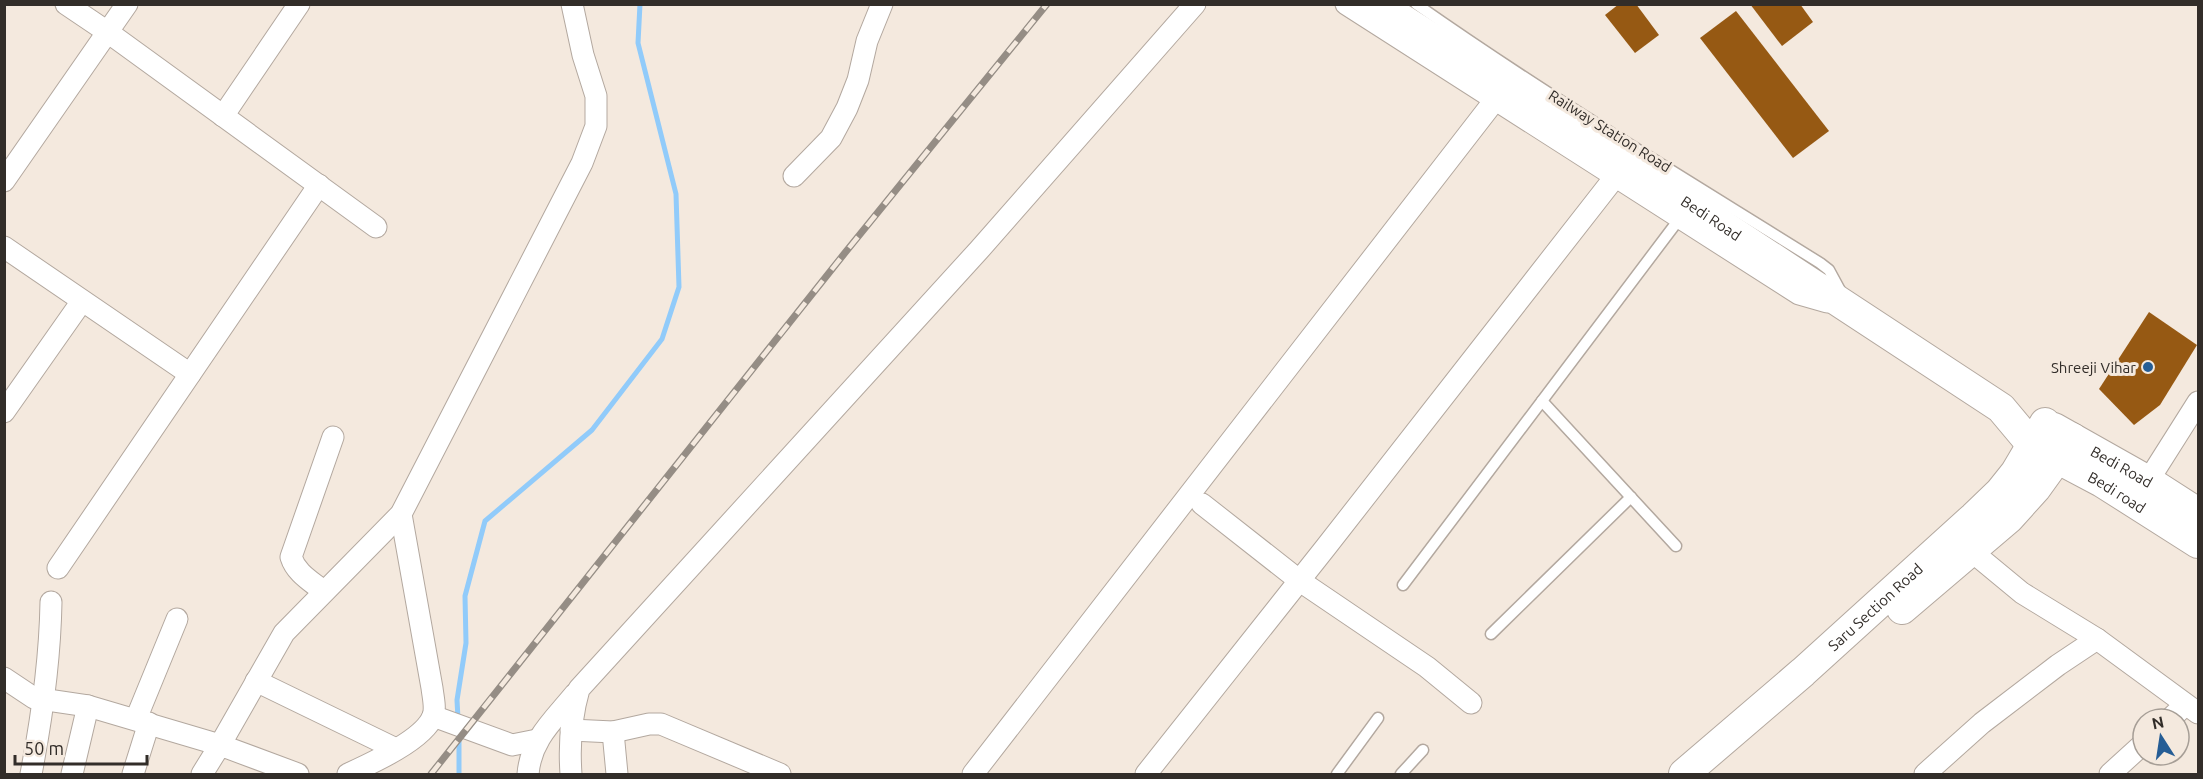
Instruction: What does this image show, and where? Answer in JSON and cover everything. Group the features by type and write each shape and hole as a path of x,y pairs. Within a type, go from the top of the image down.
{"main road":[{"name":"Bedi Road","path":"1378,4 1585,135 2052,441 2148,481 2199,513"},
{"name":"Bedi road","path":"2052,441 2102,482 2199,543"},
{"name":"Saru Section Road","path":"1714,774 1970,550 2010,518 2036,488 2052,441"},
{"name":"Saru Section Road","path":"1683,774 1803,672 1974,517 2000,492 2016,471 2052,441"}],"street":[{"path":"66,4 376,227"},
{"path":"4,181 127,4"},
{"path":"223,116 299,4"},
{"path":"202,774 284,633 401,514 582,163 596,126 596,96 583,56 572,4"},
{"path":"794,176 831,138 847,108 858,80 867,41 882,4"},
{"path":"528,774 530,758 537,740 579,689 964,267 1195,4"},
{"path":"1346,4 1798,294 1850,309"},
{"path":"973,774 1495,100"},
{"path":"1152,772 1615,177"},
{"path":"58,568 319,185"},
{"path":"4,247 190,374"},
{"path":"4,412 82,301"},
{"path":"2148,481 2199,402"},
{"path":"323,591 302,574 294,565 291,556 333,437"},
{"path":"1202,504 1300,581 1427,667 1471,703"},
{"path":"348,774 396,749 425,728 433,716 432,688 401,514"},
{"path":"1970,550 2022,593 2097,639 2179,707"},
{"path":"31,774 39,698 50,648 51,602"},
{"path":"133,774 142,721 177,619"},
{"path":"1925,774 1982,723 2058,665 2097,639"},
{"path":"4,678 39,698"},
{"path":"256,681 396,749"},
{"path":"571,774 571,730 573,710 579,689"},
{"path":"4,696 39,698 88,706 220,745 298,774"},
{"path":"72,774 88,706"},
{"path":"433,716 512,746 537,740"},
{"path":"571,730 613,732 649,724 661,724 780,774"},
{"path":"613,732 617,774"},
{"path":"2110,774 2131,755"}],"lane":[{"name":"Railway Station Road","path":"1416,4 1467,40 1637,149 1820,262 1829,270 1850,309"},
{"path":"1403,585 1680,218"},
{"path":"1542,401 1676,546"},
{"path":"1491,634 1631,497"},
{"path":"1336,774 1378,718"},
{"path":"1401,774 1423,750"}],"building":[{"path":"1619,4 1636,4 1659,35 1635,53 1605,15"},
{"path":"1750,4 1800,4 1813,22 1782,46"},
{"path":"1736,11 1829,131 1793,158 1700,38"},
{"name":"Shreeji Vihar","path":"2149,312 2197,345 2160,405 2134,425 2099,389"}],"waterway":[{"path":"458,719 457,700 466,643 465,596 485,521 592,430 662,339 679,287 676,194 638,43 640,4"},
{"path":"459,731 459,774"}],"railway":[{"path":"431,774 844,254 1047,4"}],"place":[{"name":"Shreeji Vihar","path":"2148,367"}]}
